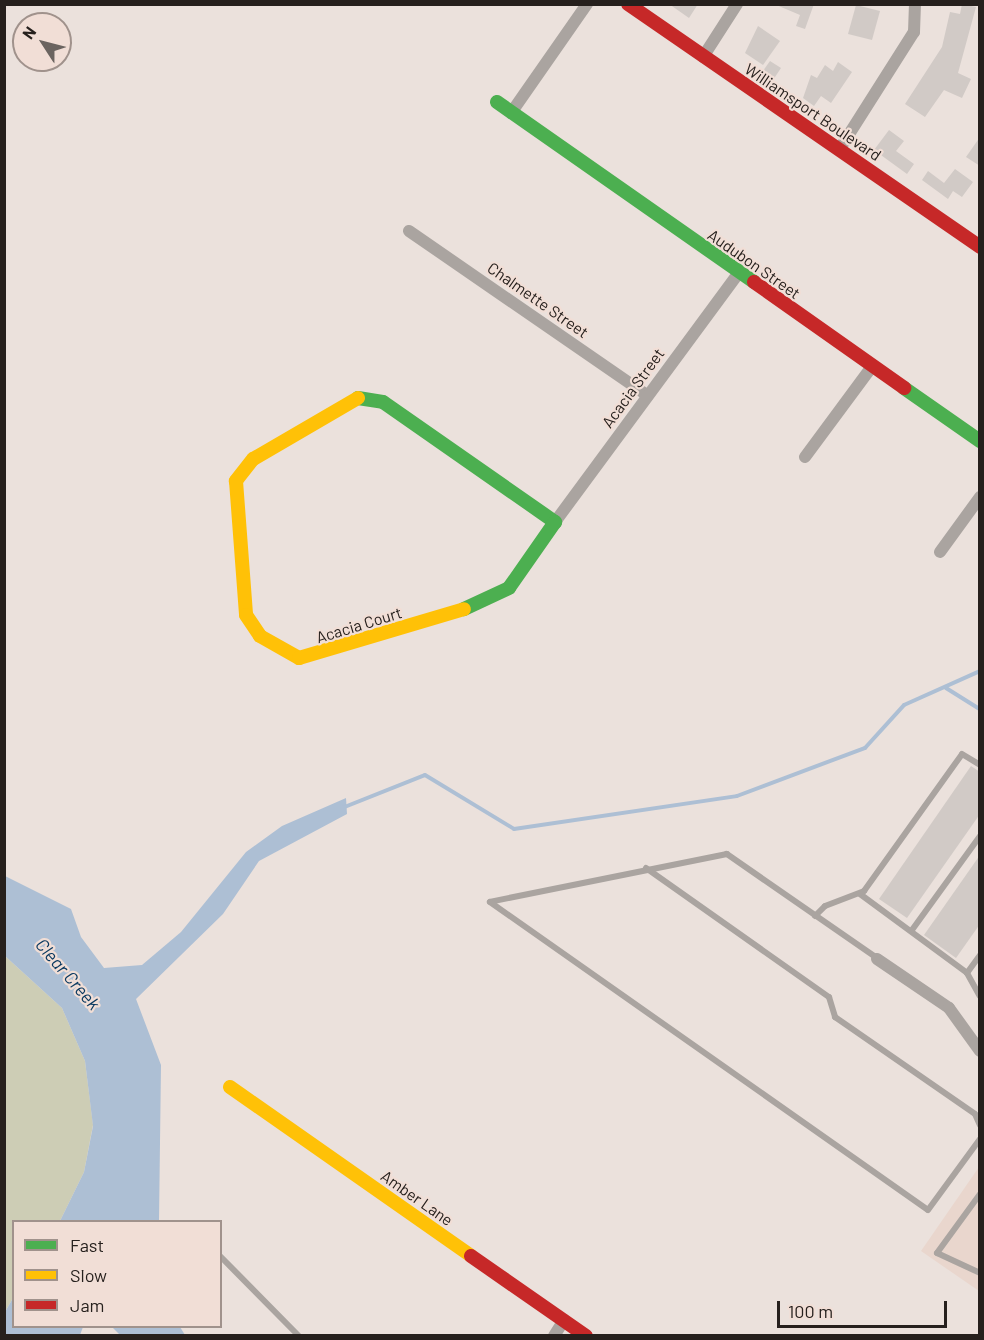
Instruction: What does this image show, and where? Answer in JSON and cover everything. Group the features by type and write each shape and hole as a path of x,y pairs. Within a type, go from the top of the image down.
{"street":[{"path":"511,113 587,4"},
{"name":"Williamsport Boulevard","path":"628,4 839,150 978,242"},
{"path":"703,57 737,4"},
{"path":"839,150 914,33 915,4"},
{"name":"Audubon Street","path":"496,102 738,274 873,364 980,441"},
{"name":"Chalmette Street","path":"409,231 648,396"},
{"name":"Acacia Street","path":"555,522 738,274"},
{"path":"806,457 873,364"},
{"name":"Acacia Court","path":"358,398 383,402 555,522 509,588 480,604 326,654 299,658 277,650 246,615 236,481 254,459 358,398"},
{"path":"940,552 980,497"},
{"path":"877,959 949,1008 980,1051"},
{"name":"Amber Lane","path":"230,1087 586,1335"},
{"path":"554,1335 564,1320"}],"lane":[{"path":"815,916 825,906 860,894 962,754 980,765"},
{"path":"912,930 980,836"},
{"path":"877,959 727,854 646,868 490,902 928,1210 980,1139"},
{"path":"646,868 829,996 835,1017 975,1114 980,1125"},
{"path":"860,894 912,930 967,973 980,996"},
{"path":"967,973 980,956"},
{"path":"980,1194 938,1252 980,1273"},
{"path":"222,1258 299,1335"}],"shaded area":[{"path":"979,1167 979,1291 921,1251"}],"green space":[{"path":"5,956 62,1008 85,1061 93,1125 84,1172 60,1220 12,1220 12,1300 5,1312"}],"water":[{"name":"Clear Creek","path":"346,798 347,814 259,861 223,914 136,999 161,1065 159,1220 60,1220 84,1172 93,1126 85,1061 62,1008 5,956 5,876 71,909 81,937 104,968 142,965 181,932 246,852 282,826"},
{"path":"12,1300 12,1328 83,1328 80,1335 5,1335 5,1312"},
{"path":"113,1328 181,1328 185,1335 120,1335"}],"building":[{"path":"669,4 698,4 689,18"},
{"path":"774,4 814,4 805,29 796,26 800,15"},
{"path":"962,4 976,7 958,73 971,79 962,98 944,90 925,117 905,104 942,47 950,12 960,14"},
{"path":"856,5 880,11 872,40 848,34"},
{"path":"758,26 780,41 763,65 745,53"},
{"path":"770,61 781,68 771,83 760,75"},
{"path":"838,62 852,72 831,103 821,96 814,106 803,98 811,75 817,78 825,65 833,71"},
{"path":"889,130 904,141 896,151 914,164 907,174 874,150"},
{"path":"980,137 980,166 966,157"},
{"path":"955,169 973,182 962,197 953,191 948,199 922,180 928,171 944,183"},
{"path":"971,766 980,772 980,814 907,918 879,899"},
{"path":"980,855 980,924 956,958 924,935"}],"waterway":[{"path":"342,808 425,775 514,829 737,796 865,748 904,705 980,671"},
{"path":"946,688 980,709"}],"traffic: fast":[{"path":"497,102 754,282"},
{"path":"904,388 980,441"},
{"path":"358,398 383,402 555,522 509,588 464,609"}],"traffic: slow":[{"path":"358,398 253,459 236,481 246,615 260,636 299,658 464,609"},
{"path":"230,1087 471,1256"}],"traffic: jam":[{"path":"628,4 980,247"},
{"path":"754,282 904,388"},
{"path":"471,1256 586,1336"}]}
